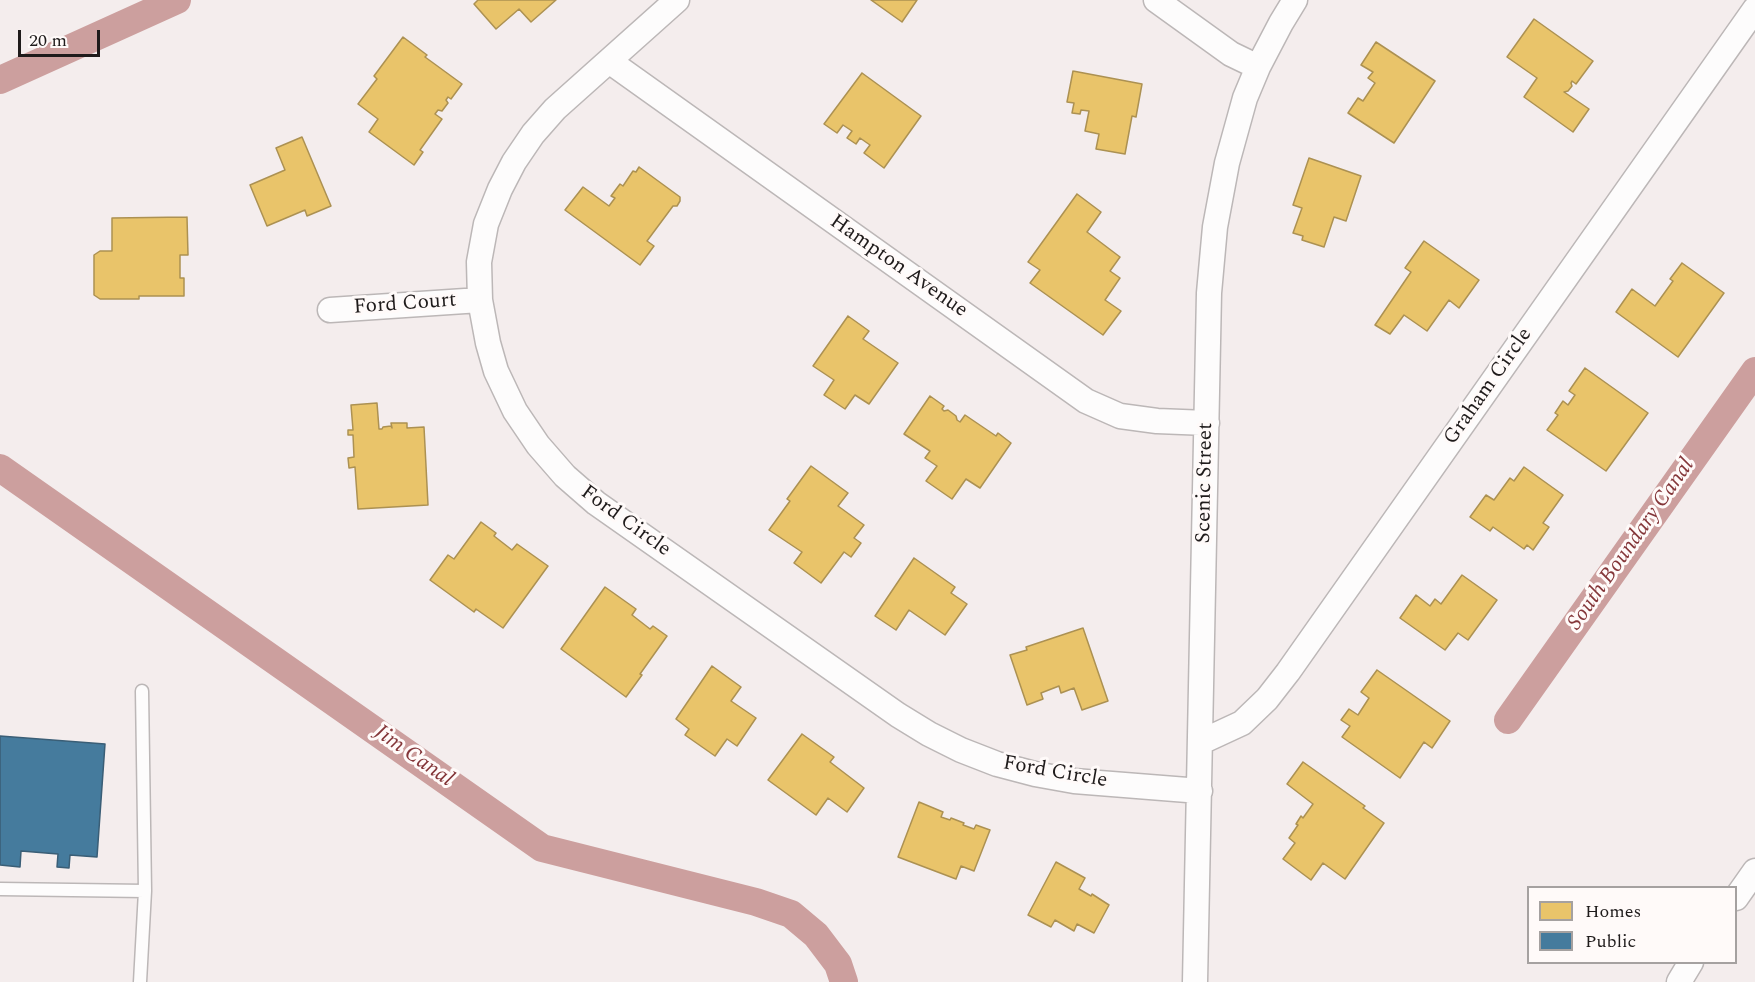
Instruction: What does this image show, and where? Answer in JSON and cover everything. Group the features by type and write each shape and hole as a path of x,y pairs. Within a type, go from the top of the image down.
{"street":[{"name":"Ford Circle","path":"676,0 555,109 533,134 509,171 486,224 479,262 480,300 490,352 496,371 515,411 538,445 565,476 596,503 898,715 929,734 997,764 1035,774 1074,781 1200,791"},
{"path":"1156,0 1232,54 1258,67"},
{"name":"Scenic Street","path":"1195,982 1209,293 1215,227 1227,163 1245,98 1258,67 1295,0"},
{"name":"Graham Circle","path":"1201,742 1242,723 1267,699 1288,672 1755,9"},
{"name":"Hampton Avenue","path":"609,62 1086,401 1120,416 1157,421 1207,423"},
{"name":"Ford Court","path":"330,310 480,300"},
{"path":"1737,897 1755,871"},
{"path":"1679,982 1690,964"}],"lane":[{"path":"140,982 145,891 142,692"},
{"path":"0,889 145,891"}],"building: Homes":[{"path":"478,0 556,0 531,22 519,9 496,29 474,4"},
{"path":"871,0 917,0 902,22"},
{"path":"1534,19 1593,61 1576,84 1572,81 1572,86 1564,92 1589,109 1573,132 1524,97 1537,78 1507,57"},
{"path":"403,37 427,55 425,57 462,84 451,99 448,97 446,100 448,103 442,111 438,110 435,114 442,119 420,150 423,152 414,165 369,132 378,119 358,104 377,79 374,76"},
{"path":"1376,42 1435,81 1394,143 1348,113 1358,98 1363,101 1375,83 1368,78 1373,72 1361,65"},
{"path":"1073,71 1142,84 1136,117 1132,116 1125,154 1096,149 1099,134 1085,131 1089,111 1081,110 1080,114 1072,113 1074,103 1067,102"},
{"path":"862,73 921,116 884,168 864,153 870,145 860,138 856,144 847,138 852,131 843,125 837,133 824,124"},
{"path":"302,137 331,206 307,216 305,210 267,226 250,185 285,170 276,148"},
{"path":"1309,158 1361,176 1346,221 1334,217 1324,247 1302,240 1303,236 1293,233 1302,208 1293,205"},
{"path":"639,167 680,197 677,206 673,206 647,241 654,246 640,265 565,210 583,187 609,206 615,198 611,196 620,184 623,186 633,171 636,172"},
{"path":"1077,194 1101,212 1087,232 1120,257 1110,271 1120,278 1105,300 1121,311 1103,335 1030,283 1040,270 1028,262"},
{"path":"187,217 188,255 180,255 180,278 184,278 184,296 100,299 94,295 94,255 100,251 112,251 112,218"},
{"path":"1424,241 1479,280 1459,308 1449,300 1427,331 1404,315 1390,334 1375,325 1411,272 1405,268"},
{"path":"1682,263 1724,293 1678,357 1616,312 1632,289 1655,306 1673,281 1670,279"},
{"path":"848,316 869,331 863,339 898,363 869,404 855,395 845,409 824,395 834,380 813,366"},
{"path":"1585,368 1648,413 1606,471 1547,430 1558,415 1555,413 1563,401 1568,405 1575,395 1569,391"},
{"path":"930,396 944,406 942,409 944,411 948,410 960,422 965,415 996,436 998,433 1011,443 980,488 966,479 952,499 926,481 937,466 925,458 930,451 904,434"},
{"path":"377,403 379,429 391,426 392,428 391,423 407,423 407,428 424,427 428,505 358,509 355,467 349,468 348,458 354,457 353,435 348,435 348,430 353,430 351,405"},
{"path":"811,466 848,493 838,506 864,525 854,538 861,543 851,557 844,552 821,583 794,563 802,552 769,530 790,501 787,499"},
{"path":"1524,467 1563,495 1543,523 1549,527 1533,550 1527,545 1524,549 1493,527 1490,531 1470,517 1486,495 1494,500 1510,478 1514,481"},
{"path":"481,522 496,533 494,536 512,550 517,544 548,566 503,628 476,609 474,612 430,580 448,555 454,559"},
{"path":"914,558 955,587 951,593 967,604 945,635 909,610 896,630 875,616"},
{"path":"1462,575 1497,600 1468,640 1458,633 1445,650 1400,618 1416,595 1430,606 1435,599 1441,604"},
{"path":"605,587 636,609 632,615 650,629 653,626 667,636 626,697 561,649"},
{"path":"1083,628 1108,701 1082,710 1074,688 1061,693 1059,686 1041,693 1043,699 1027,705 1010,655 1027,650 1026,647"},
{"path":"712,666 741,687 731,701 756,718 737,746 727,739 715,756 685,735 689,729 676,719"},
{"path":"1377,670 1450,721 1432,748 1424,742 1400,778 1342,737 1350,726 1341,720 1349,709 1358,715 1369,698 1361,692"},
{"path":"802,734 834,757 830,762 864,788 847,812 828,798 816,815 768,780"},
{"path":"1303,762 1365,806 1363,808 1384,823 1345,879 1323,863 1311,880 1283,859 1295,843 1289,838 1298,825 1296,824 1313,804 1287,784"},
{"path":"919,802 943,812 941,817 950,820 951,818 974,829 976,825 990,830 974,871 961,866 956,879 898,857"},
{"path":"1056,862 1085,878 1079,889 1109,905 1094,933 1077,924 1074,931 1055,920 1051,927 1028,915"}],"building: Public":[{"path":"0,736 105,744 97,857 70,855 69,868 57,867 58,854 21,851 20,867 0,865"}],"waterway":[{"path":"0,80 177,0"},
{"name":"South Boundary Canal","path":"1508,720 1755,371"},
{"name":"Jim Canal","path":"0,468 542,848 756,902 791,914 816,935 838,964 844,982"}]}
